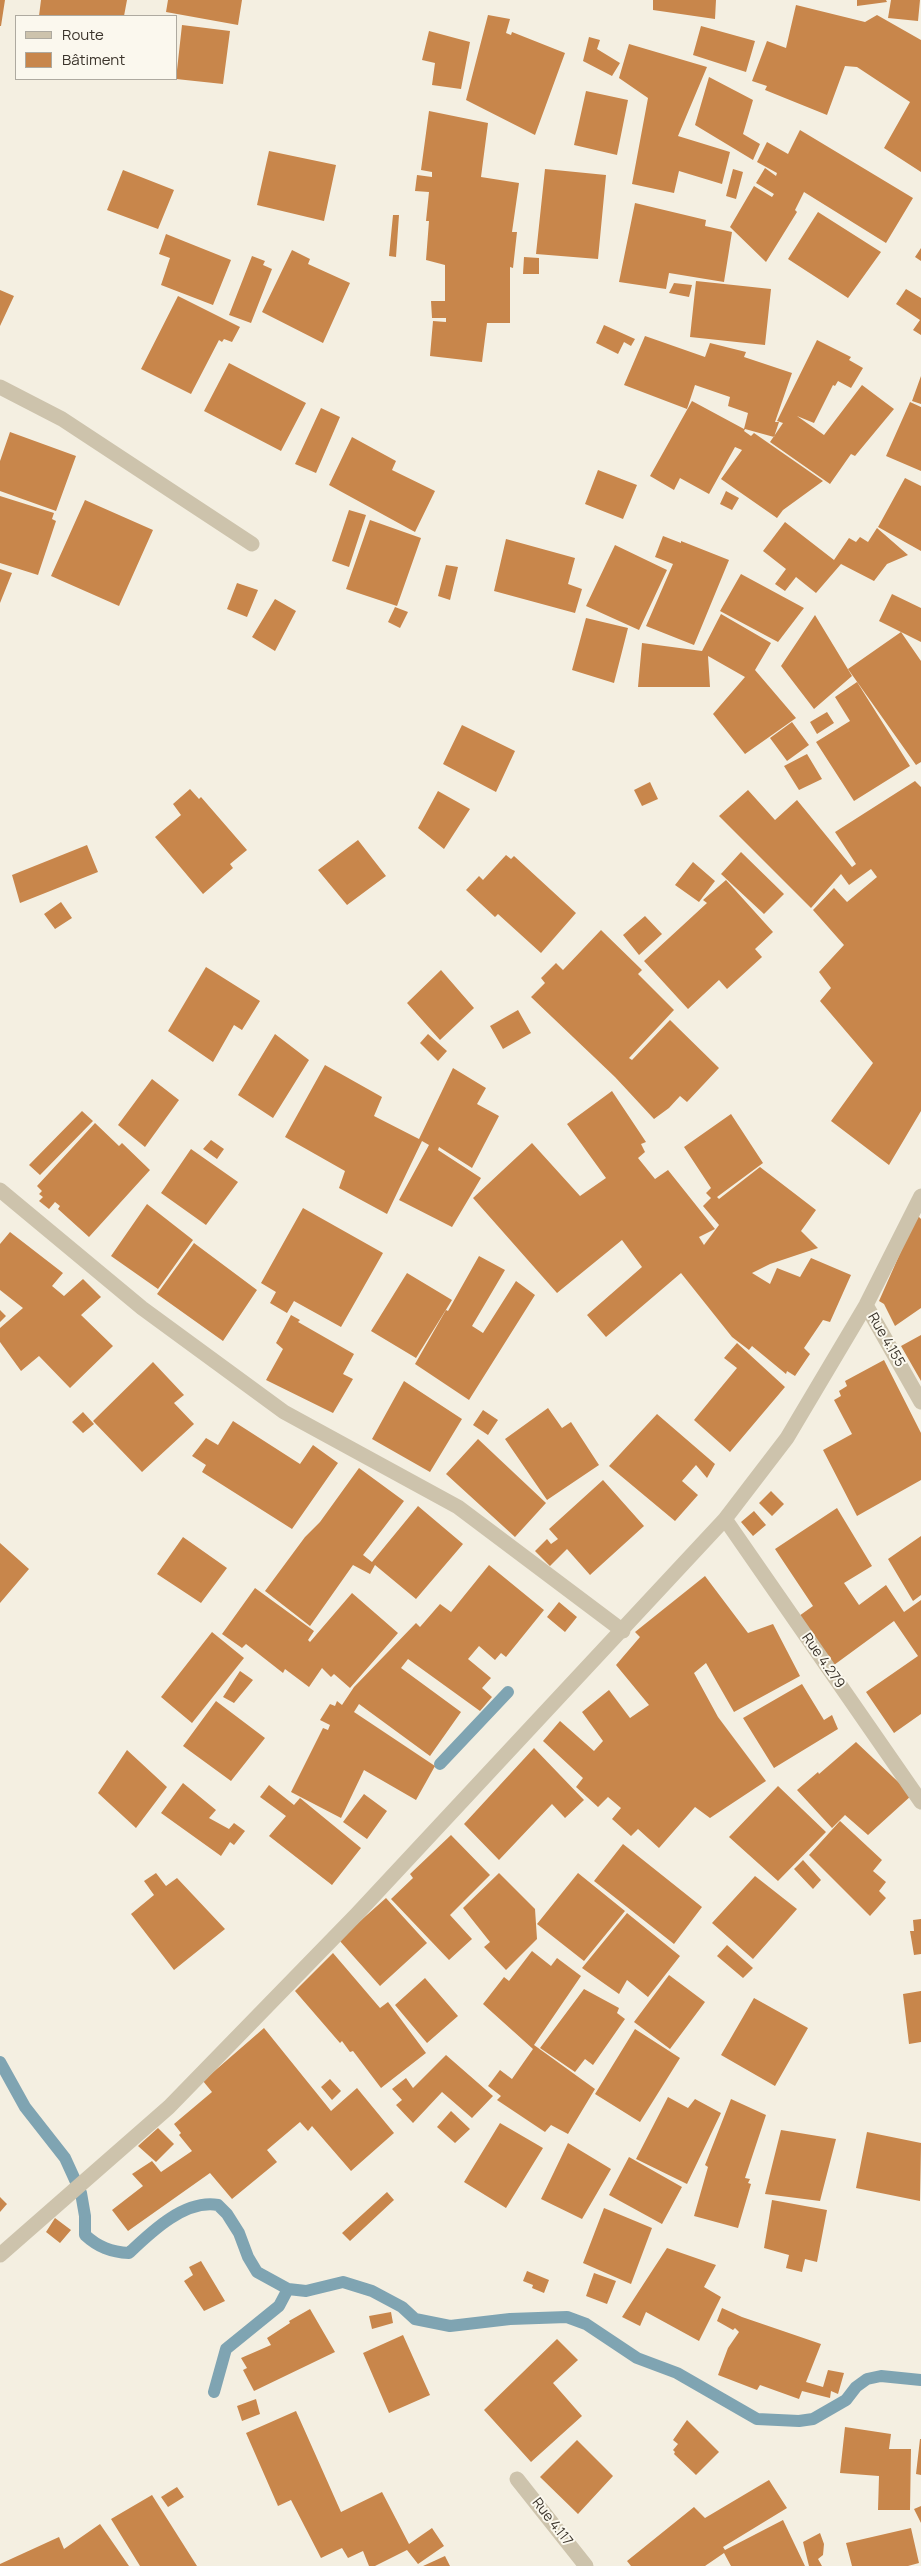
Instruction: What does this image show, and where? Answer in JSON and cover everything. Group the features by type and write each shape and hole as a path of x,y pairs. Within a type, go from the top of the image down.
{"street":[{"path":"0,387 62,419 252,544"},
{"path":"0,1190 142,1308 284,1412 458,1507 623,1631"},
{"path":"0,2255 169,2107 362,1908 623,1631 725,1519 787,1438 866,1305 921,1196"},
{"name":"Rue 4.155","path":"866,1305 921,1402"},
{"name":"Rue 4.279","path":"725,1519 921,1802"},
{"name":"Rue 4.117","path":"517,2478 586,2566"}],"building":[{"path":"0,0 5,0 1,26 0,26"},
{"path":"41,0 127,0 124,15 39,15"},
{"path":"168,0 242,0 238,25 166,12"},
{"path":"653,0 716,0 715,19 653,10"},
{"path":"857,0 886,0 887,2 857,6"},
{"path":"891,0 920,0 918,21 888,18"},
{"path":"796,5 865,22 877,15 921,40 921,172 884,148 910,102 857,67 845,66 827,115 765,90 767,86 752,81 767,41 786,48"},
{"path":"488,15 510,19 506,33 511,35 512,32 565,53 535,135 466,100"},
{"path":"182,25 230,31 223,84 178,79"},
{"path":"701,26 755,41 746,72 693,55"},
{"path":"429,31 470,42 461,89 432,85 435,63 422,60"},
{"path":"589,37 600,40 597,49 620,63 612,76 583,61"},
{"path":"629,44 707,67 678,136 730,152 722,184 679,171 674,193 632,184 648,98 619,78"},
{"path":"709,77 753,100 743,134 760,144 753,160 695,125"},
{"path":"586,91 628,100 617,155 574,145"},
{"path":"429,111 488,123 481,177 519,183 512,232 517,232 513,268 510,267 510,323 487,323 482,362 430,356 433,321 446,322 446,318 432,318 431,301 445,301 445,265 426,260 429,221 426,221 429,192 415,191 417,175 432,177 432,172 421,170"},
{"path":"800,130 913,198 886,243 804,192 795,210 797,212 766,262 730,227 754,186 772,197 774,194 756,183 765,168 776,176 777,173 757,162 767,142 788,154"},
{"path":"269,151 336,165 324,221 257,205"},
{"path":"545,169 606,175 598,259 536,254"},
{"path":"733,169 743,172 736,199 726,196"},
{"path":"123,170 174,190 158,229 107,210"},
{"path":"635,203 706,220 705,226 732,232 724,282 669,273 666,289 619,282"},
{"path":"818,212 881,252 848,298 788,259"},
{"path":"393,215 399,215 396,257 389,256"},
{"path":"166,234 231,260 213,305 161,285 170,258 159,254"},
{"path":"921,248 921,261 915,257"},
{"path":"292,250 310,259 308,264 350,283 323,343 262,312"},
{"path":"252,256 265,261 263,265 272,269 251,323 229,315"},
{"path":"524,257 539,258 539,274 523,274"},
{"path":"696,281 771,289 765,345 690,337"},
{"path":"674,283 692,285 689,297 669,293"},
{"path":"906,289 921,298 921,335 913,330 920,320 896,304"},
{"path":"0,290 14,296 0,326"},
{"path":"178,296 240,327 232,342 224,339 222,342 219,340 191,394 141,369"},
{"path":"604,325 635,339 631,346 624,342 618,354 596,343"},
{"path":"645,336 705,357 710,343 746,352 744,357 792,373 775,422 779,422 774,437 745,429 744,431 751,436 754,433 823,481 783,510 777,518 721,479 742,450 735,447 709,494 680,478 674,490 650,476 692,401 744,429 748,413 728,406 730,397 695,385 687,409 624,385"},
{"path":"817,340 851,357 849,360 863,368 851,388 838,381 835,386 833,385 814,423 797,416 824,435 862,385 894,409 855,456 851,454 830,484 770,442 783,423 777,421"},
{"path":"229,363 306,403 281,451 204,411"},
{"path":"921,376 921,404 912,401"},
{"path":"910,402 921,407 921,471 886,456"},
{"path":"321,408 340,417 316,473 295,464"},
{"path":"10,432 76,456 56,511 0,491 0,461"},
{"path":"352,437 396,461 392,470 435,491 415,532 329,485"},
{"path":"598,470 637,485 623,519 585,504"},
{"path":"905,478 921,486 921,551 878,527"},
{"path":"726,491 739,498 732,510 720,504"},
{"path":"0,496 54,513 52,519 56,521 38,575 0,563"},
{"path":"85,500 153,530 119,606 51,576"},
{"path":"349,510 366,515 349,567 332,561"},
{"path":"370,520 421,538 397,606 346,589"},
{"path":"785,522 834,560 849,538 856,542 860,537 868,542 877,528 908,555 887,564 874,581 841,564 816,593 796,577 785,591 775,584 786,569 763,551"},
{"path":"663,536 729,560 694,645 646,626 673,564 655,557"},
{"path":"506,539 575,558 568,584 582,589 575,613 494,591"},
{"path":"615,545 667,570 639,630 586,606"},
{"path":"446,565 458,567 450,600 438,596"},
{"path":"0,569 12,573 0,603"},
{"path":"741,574 804,608 778,642 720,611"},
{"path":"237,583 258,590 247,617 227,609"},
{"path":"892,594 921,608 921,642 879,621"},
{"path":"275,599 296,611 275,651 252,637"},
{"path":"395,607 408,612 400,628 388,622"},
{"path":"721,614 771,643 755,670 796,718 745,754 713,714 745,677 708,656 710,687 638,687 642,643 702,651"},
{"path":"815,615 852,676 814,709 781,666"},
{"path":"586,618 628,628 614,683 572,670"},
{"path":"901,632 921,661 921,762 916,765 848,669"},
{"path":"857,682 910,766 854,801 816,742 850,721 835,697"},
{"path":"827,712 834,723 817,734 810,722"},
{"path":"792,722 809,745 787,761 770,738"},
{"path":"462,725 515,751 496,792 443,764"},
{"path":"807,754 822,779 799,790 784,766"},
{"path":"915,781 921,787 921,1111 889,1165 831,1121 873,1063 820,1001 831,988 819,972 844,945 813,910 834,888 847,902 877,877 871,869 849,885 841,874 811,908 719,816 748,790 775,820 797,800 852,867 856,864 835,832"},
{"path":"650,782 658,799 642,806 634,790"},
{"path":"190,789 199,799 201,797 247,850 230,864 233,868 203,894 155,837 181,815 173,804"},
{"path":"438,791 470,809 444,849 418,828"},
{"path":"358,840 386,876 347,905 318,870"},
{"path":"87,845 98,872 20,903 12,875"},
{"path":"741,852 784,894 764,914 721,874"},
{"path":"506,855 511,859 514,856 576,913 541,953 498,914 495,917 466,890 479,876 483,880"},
{"path":"693,862 715,881 699,902 675,885"},
{"path":"726,880 773,932 755,949 762,957 727,989 719,980 688,1009 644,961 707,903 703,900"},
{"path":"61,902 72,918 55,929 44,914"},
{"path":"645,916 662,934 639,955 623,935"},
{"path":"601,930 642,970 638,974 674,1010 629,1058 632,1060 670,1020 719,1068 687,1102 680,1096 669,1108 654,1119 615,1077 531,997 545,983 541,978 556,963 563,970"},
{"path":"206,967 260,1001 242,1030 234,1025 213,1062 168,1031"},
{"path":"441,970 474,1008 440,1040 407,1003"},
{"path":"518,1010 531,1033 503,1049 490,1026"},
{"path":"275,1034 309,1060 273,1118 238,1095"},
{"path":"428,1034 447,1051 438,1061 420,1043"},
{"path":"325,1065 382,1097 374,1116 419,1139 453,1068 486,1088 477,1104 499,1116 472,1168 439,1147 438,1150 481,1178 452,1227 399,1200 429,1145 422,1141 387,1214 339,1188 345,1171 285,1137"},
{"path":"152,1079 179,1100 145,1147 118,1125"},
{"path":"612,1091 646,1142 641,1144 645,1152 638,1158 655,1179 668,1170 715,1229 699,1237 704,1245 719,1225 703,1206 711,1198 706,1193 711,1188 684,1147 731,1114 763,1163 717,1197 719,1199 760,1167 816,1210 801,1231 818,1248 770,1264 752,1273 770,1284 777,1268 800,1277 811,1258 851,1275 830,1322 823,1320 804,1348 810,1354 795,1376 787,1371 786,1374 752,1346 749,1350 732,1337 681,1273 606,1337 587,1315 642,1267 622,1240 557,1293 473,1198 532,1143 580,1196 606,1178 567,1124"},
{"path":"82,1111 93,1121 40,1175 29,1165"},
{"path":"95,1123 119,1146 122,1143 150,1170 89,1237 58,1209 60,1206 55,1202 49,1209 39,1201 43,1197 39,1194 42,1191 37,1186"},
{"path":"211,1140 224,1149 217,1159 203,1149"},
{"path":"191,1149 238,1182 206,1225 161,1193"},
{"path":"147,1204 193,1240 158,1289 111,1256"},
{"path":"303,1208 383,1253 341,1327 294,1301 287,1313 270,1303 276,1292 261,1283"},
{"path":"917,1215 921,1219 921,1308 895,1326 884,1304 879,1301"},
{"path":"10,1232 63,1273 52,1286 64,1296 83,1279 101,1297 81,1315 113,1346 70,1388 39,1356 21,1371 0,1342 0,1328 23,1308 0,1290 0,1244"},
{"path":"194,1243 257,1290 223,1341 157,1294"},
{"path":"479,1256 505,1270 472,1326 483,1333 516,1281 535,1295 469,1400 415,1364"},
{"path":"407,1273 452,1300 416,1358 371,1331"},
{"path":"0,1310 6,1316 0,1322"},
{"path":"291,1315 300,1320 298,1322 354,1354 343,1374 353,1379 333,1413 266,1380 283,1349 276,1343"},
{"path":"921,1335 921,1381 901,1346"},
{"path":"737,1343 785,1387 730,1452 694,1420 737,1368 724,1358"},
{"path":"884,1360 921,1433 921,1480 857,1516 823,1450 852,1434 834,1400 841,1396 839,1391 847,1386 845,1381"},
{"path":"153,1362 184,1395 174,1403 194,1424 142,1472 93,1421"},
{"path":"404,1381 462,1419 430,1472 372,1439"},
{"path":"548,1408 562,1428 571,1422 599,1465 547,1500 505,1439"},
{"path":"483,1410 498,1420 488,1435 473,1425"},
{"path":"83,1412 94,1424 83,1433 72,1422"},
{"path":"657,1414 715,1464 707,1478 696,1465 682,1481 698,1495 675,1521 609,1466"},
{"path":"233,1421 300,1464 313,1445 338,1463 292,1529 202,1472 206,1465 192,1456 206,1438 218,1445"},
{"path":"478,1439 546,1503 515,1537 446,1474"},
{"path":"359,1468 404,1501 363,1555 372,1562 418,1506 463,1544 416,1599 375,1565 370,1574 353,1565 310,1626 265,1591 305,1537 320,1522"},
{"path":"603,1480 644,1526 590,1575 567,1549 550,1566 535,1551 547,1539 551,1544 558,1539 549,1529"},
{"path":"771,1491 784,1504 772,1516 759,1503"},
{"path":"837,1508 872,1566 844,1583 859,1605 886,1585 904,1612 921,1600 921,1714 894,1733 866,1692 918,1656 894,1621 834,1665 799,1616 813,1606 775,1549"},
{"path":"754,1511 766,1525 753,1536 741,1522"},
{"path":"921,1536 921,1595 913,1601 888,1559"},
{"path":"183,1537 227,1568 201,1603 157,1574"},
{"path":"0,1543 29,1569 0,1603"},
{"path":"489,1565 544,1610 506,1657 501,1653 495,1660 479,1646 468,1659 491,1678 482,1688 492,1697 480,1711 408,1659 401,1668 461,1712 430,1756 359,1704 354,1712 435,1766 416,1800 364,1770 341,1818 291,1792 323,1728 328,1730 330,1725 320,1720 330,1704 335,1706 337,1701 342,1705 354,1687 416,1623 420,1627 440,1604 451,1612"},
{"path":"705,1576 748,1633 773,1624 800,1676 734,1712 706,1663 694,1673 718,1717 766,1781 710,1818 695,1807 659,1848 638,1829 631,1836 612,1819 621,1808 608,1797 598,1807 576,1787 583,1778 543,1741 560,1721 594,1751 603,1741 582,1712 609,1690 630,1718 649,1705 616,1665 640,1637 635,1632"},
{"path":"255,1588 314,1631 308,1640 310,1642 352,1593 398,1633 350,1688 334,1674 331,1677 322,1668 309,1687 285,1669 283,1673 246,1644 242,1648 222,1634"},
{"path":"559,1602 577,1617 565,1632 547,1617"},
{"path":"212,1632 244,1658 192,1723 161,1697"},
{"path":"240,1671 253,1680 234,1703 223,1697"},
{"path":"802,1684 824,1720 832,1715 838,1729 774,1768 743,1718"},
{"path":"216,1701 265,1738 231,1781 183,1746"},
{"path":"856,1742 912,1795 868,1835 845,1815 832,1828 797,1790"},
{"path":"534,1748 584,1800 565,1818 552,1804 499,1860 464,1824"},
{"path":"127,1750 167,1787 136,1828 98,1793"},
{"path":"183,1783 216,1810 209,1818 229,1829 234,1823 245,1831 234,1845 230,1842 221,1856 161,1813"},
{"path":"269,1785 294,1805 300,1798 361,1848 332,1885 269,1836 286,1816 260,1797"},
{"path":"778,1786 826,1832 778,1881 729,1837"},
{"path":"364,1794 387,1811 367,1839 343,1822"},
{"path":"840,1821 882,1860 873,1871 886,1882 879,1891 886,1898 870,1916 809,1855"},
{"path":"451,1835 490,1875 450,1915 472,1939 449,1960 391,1899 413,1878 410,1874"},
{"path":"623,1844 702,1907 674,1944 594,1881"},
{"path":"803,1860 821,1880 813,1889 794,1869"},
{"path":"156,1873 166,1886 177,1878 225,1929 174,1970 131,1914 154,1895 144,1881"},
{"path":"499,1873 535,1909 537,1939 506,1970 484,1947 490,1942 463,1908"},
{"path":"578,1873 625,1911 584,1961 537,1924"},
{"path":"755,1876 797,1909 753,1959 712,1923"},
{"path":"386,1898 427,1943 380,1986 339,1940"},
{"path":"627,1913 680,1956 648,1997 627,1980 619,1994 582,1968"},
{"path":"921,1919 921,1954 914,1955 910,1931 914,1931 913,1920"},
{"path":"727,1945 753,1968 743,1978 717,1956"},
{"path":"532,1951 551,1966 557,1958 581,1976 534,2045 595,2089 568,2134 551,2125 545,2132 497,2100 501,2096 488,2086 500,2070 512,2079 533,2049 483,2004 504,1977 509,1981"},
{"path":"333,1953 380,2008 388,2002 426,2053 381,2088 353,2051 350,2052 342,2041 340,2043 295,1991"},
{"path":"669,1975 705,2002 670,2049 634,2022"},
{"path":"425,1978 458,2016 427,2043 395,2005"},
{"path":"584,1989 619,2008 617,2013 625,2019 593,2065 585,2059 575,2072 540,2048"},
{"path":"921,1991 921,2042 909,2044 903,1994"},
{"path":"754,1998 808,2028 775,2086 721,2055"},
{"path":"264,2028 331,2111 357,2088 394,2133 351,2171 312,2126 308,2131 300,2122 267,2150 277,2162 232,2199 210,2173 128,2231 112,2210 143,2186 132,2174 152,2161 161,2172 192,2151 179,2135 181,2133 174,2124 212,2092 203,2081"},
{"path":"635,2029 680,2058 640,2122 595,2094"},
{"path":"446,2055 493,2096 472,2118 442,2092 413,2123 396,2105 402,2100 392,2089 406,2078 413,2088"},
{"path":"330,2079 341,2091 332,2100 321,2087"},
{"path":"668,2097 688,2108 695,2099 721,2113 687,2184 636,2159"},
{"path":"731,2099 766,2115 745,2178 750,2179 748,2183 751,2184 738,2228 694,2216 708,2167 705,2165"},
{"path":"451,2111 470,2129 455,2143 437,2127"},
{"path":"500,2123 543,2148 506,2208 464,2182"},
{"path":"158,2128 174,2144 156,2162 138,2146"},
{"path":"781,2130 836,2139 820,2201 765,2194"},
{"path":"867,2132 921,2143 920,2201 856,2188"},
{"path":"568,2143 611,2169 582,2219 541,2199"},
{"path":"629,2157 682,2187 662,2224 609,2195"},
{"path":"387,2192 394,2200 350,2241 342,2233"},
{"path":"0,2197 7,2204 0,2212"},
{"path":"772,2200 827,2210 817,2262 805,2259 802,2272 786,2268 789,2255 764,2248"},
{"path":"604,2208 652,2228 631,2284 583,2263"},
{"path":"55,2218 71,2230 60,2243 46,2232"},
{"path":"667,2248 716,2265 704,2287 721,2297 699,2341 646,2312 640,2326 622,2317"},
{"path":"201,2261 225,2301 204,2311 184,2281 193,2275 189,2267"},
{"path":"527,2271 549,2280 544,2293 532,2288 533,2285 523,2281"},
{"path":"594,2273 616,2281 607,2304 586,2296"},
{"path":"722,2308 742,2317 821,2344 806,2382 823,2387 828,2370 844,2373 838,2394 831,2391 830,2398 802,2391 799,2399 760,2385 757,2390 718,2375 728,2348 739,2332 735,2328 733,2330 717,2321"},
{"path":"310,2309 335,2352 254,2391 243,2370 247,2368 241,2358 271,2345 267,2338 290,2323 289,2321"},
{"path":"391,2312 393,2323 372,2329 369,2316"},
{"path":"403,2335 430,2395 389,2413 363,2353"},
{"path":"557,2339 578,2360 553,2383 582,2416 531,2462 484,2410"},
{"path":"256,2399 260,2414 242,2421 237,2406"},
{"path":"296,2411 341,2512 382,2492 409,2544 432,2528 444,2546 418,2564 407,2550 375,2566 369,2566 363,2551 348,2558 342,2548 321,2558 291,2500 278,2506 246,2433"},
{"path":"687,2420 719,2452 696,2475 674,2454 673,2450 678,2444 673,2440"},
{"path":"845,2427 891,2434 889,2449 911,2449 910,2510 878,2510 879,2476 840,2473"},
{"path":"921,2439 921,2475 916,2474"},
{"path":"577,2440 613,2476 578,2514 540,2477"},
{"path":"769,2480 787,2508 723,2547 725,2550 783,2520 805,2566 731,2566 724,2553 705,2566 631,2566 627,2561 694,2507 705,2518"},
{"path":"177,2487 184,2497 168,2507 161,2497"},
{"path":"152,2495 197,2566 140,2566 111,2519"},
{"path":"921,2506 921,2523 914,2509"},
{"path":"100,2524 129,2566 0,2566 0,2564 59,2537 64,2549"},
{"path":"911,2528 919,2563 908,2566 852,2566 846,2543"},
{"path":"820,2533 824,2544 823,2555 818,2559 822,2566 809,2566 803,2542"},
{"path":"445,2556 450,2566 423,2566"}],"waterway":[{"path":"440,1764 508,1692"},
{"path":"0,2062 25,2107 65,2158 81,2193 85,2216 85,2235 100,2246 111,2250 129,2253 158,2227 181,2212 206,2204 218,2205 227,2214 239,2233 248,2257 257,2272 288,2289 306,2291 343,2282 372,2291 402,2307 415,2319 450,2326 510,2319 567,2317 586,2324 637,2358 677,2373 757,2419 799,2421 813,2419 846,2400 856,2387 867,2379 881,2376 921,2380"},
{"path":"214,2392 226,2349 279,2306 288,2289"}]}
